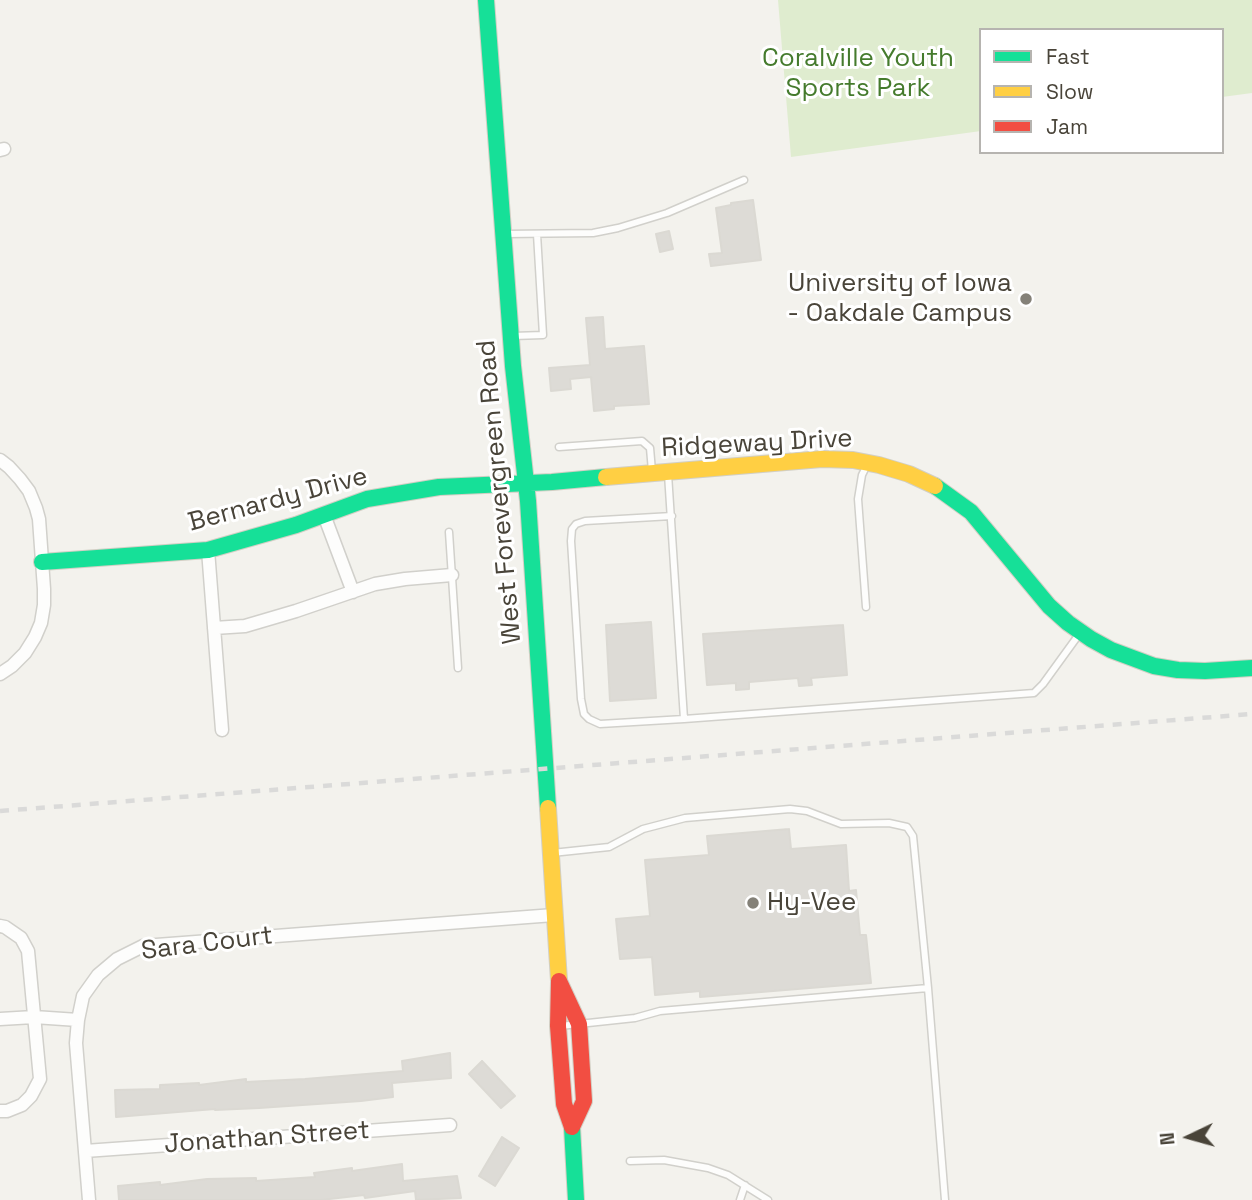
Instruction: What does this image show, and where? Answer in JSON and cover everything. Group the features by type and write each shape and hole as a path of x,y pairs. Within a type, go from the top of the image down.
{"street":[{"name":"West Forevergreen Road","path":"486,0 511,337 526,484 559,981 558,1026 564,1104 572,1127 576,1200"},
{"name":"Ridgeway Drive","path":"526,484 822,459 853,460 880,465 935,486 971,512 1049,606 1081,632 1111,650 1154,666 1178,670 1252,668"},
{"path":"0,460 20,479 36,508 44,605 41,623 25,653 0,674"},
{"name":"Bernardy Drive","path":"42,562 208,550 296,525 367,499 439,487 526,484"},
{"path":"324,515 353,592"},
{"path":"208,550 222,730"},
{"path":"214,628 245,626 385,583 452,575"},
{"name":"Sara Court","path":"89,1200 76,1043 78,1020 83,996 98,975 117,959 143,946 554,915"},
{"path":"0,926 21,938 28,951 40,1079 31,1096 22,1105 0,1111"},
{"name":"West Forevergreen Road","path":"559,981 579,1024 584,1101 572,1127"},
{"path":"0,1019 34,1017 78,1020"},
{"name":"Jonathan Street","path":"85,1152 450,1125"}],"lane":[{"path":"503,234 593,233 618,228 667,213 744,180"},
{"path":"511,337 543,335 537,234"},
{"path":"559,447 642,441 650,448 660,473 671,516 684,719"},
{"path":"866,607 858,499 861,477 867,463"},
{"path":"671,516 585,521 576,524 572,529 570,541 581,699 584,714 600,724 1034,693 1081,632"},
{"path":"449,532 458,668"},
{"path":"550,853 609,847 643,829 685,818 790,808 807,811 841,824 889,823 907,827 914,836 945,1200"},
{"path":"558,1026 635,1018 660,1011 928,988"},
{"path":"630,1161 664,1160 708,1168 728,1175 768,1200"},
{"path":"740,1200 745,1185"}],"green space":[{"name":"Coralville Youth Sports Park","path":"778,0 1252,0 1252,93 1224,97 1224,28 979,28 979,131 791,157"}],"building":[{"path":"753,200 761,260 711,266 709,254 722,253 716,208"},
{"path":"669,231 673,249 660,252 656,234"},
{"path":"603,317 605,349 644,346 649,404 614,406 614,409 594,411 591,377 570,379 571,389 551,391 549,368 590,365 586,318"},
{"path":"651,622 656,698 610,701 606,625"},
{"path":"843,625 847,675 811,678 812,685 799,686 798,678 749,682 749,689 736,690 736,683 707,685 703,634"},
{"name":"Hy-Vee","path":"789,829 791,849 846,845 849,891 856,890 860,935 866,935 871,983 700,997 700,991 655,995 652,957 620,959 616,919 650,916 645,860 709,855 707,836"},
{"path":"450,1053 451,1078 392,1083 393,1097 116,1117 115,1090 160,1089 160,1085 199,1085 246,1079 246,1082 305,1079 403,1071 402,1061"},
{"path":"482,1061 515,1096 501,1108 469,1074"},
{"path":"502,1137 519,1148 495,1186 479,1176"},
{"path":"402,1164 403,1181 457,1176 461,1198 416,1200 415,1191 365,1198 364,1195 321,1200 119,1200 118,1186 160,1182 160,1185 207,1179 256,1178 256,1181 315,1177 314,1173"}],"railway":[{"path":"0,811 1252,714"}],"traffic: fast":[{"path":"486,0 513,366 528,501 548,808"},
{"path":"42,562 208,550 296,525 367,499 439,487 606,477"},
{"path":"935,486 971,512 1049,606 1091,639 1111,650 1154,666 1205,671 1252,668"},
{"path":"572,1127 576,1200"}],"traffic: slow":[{"path":"606,477 822,459 853,460 879,465 909,474 935,486"},
{"path":"548,808 559,981"}],"traffic: jam":[{"path":"559,981 579,1024 584,1101 572,1127 564,1104 558,1026 559,981"}],"place":[{"name":"University of Iowa - Oakdale Campus","path":"1026,299"},
{"name":"Hy-Vee","path":"753,903"}]}
